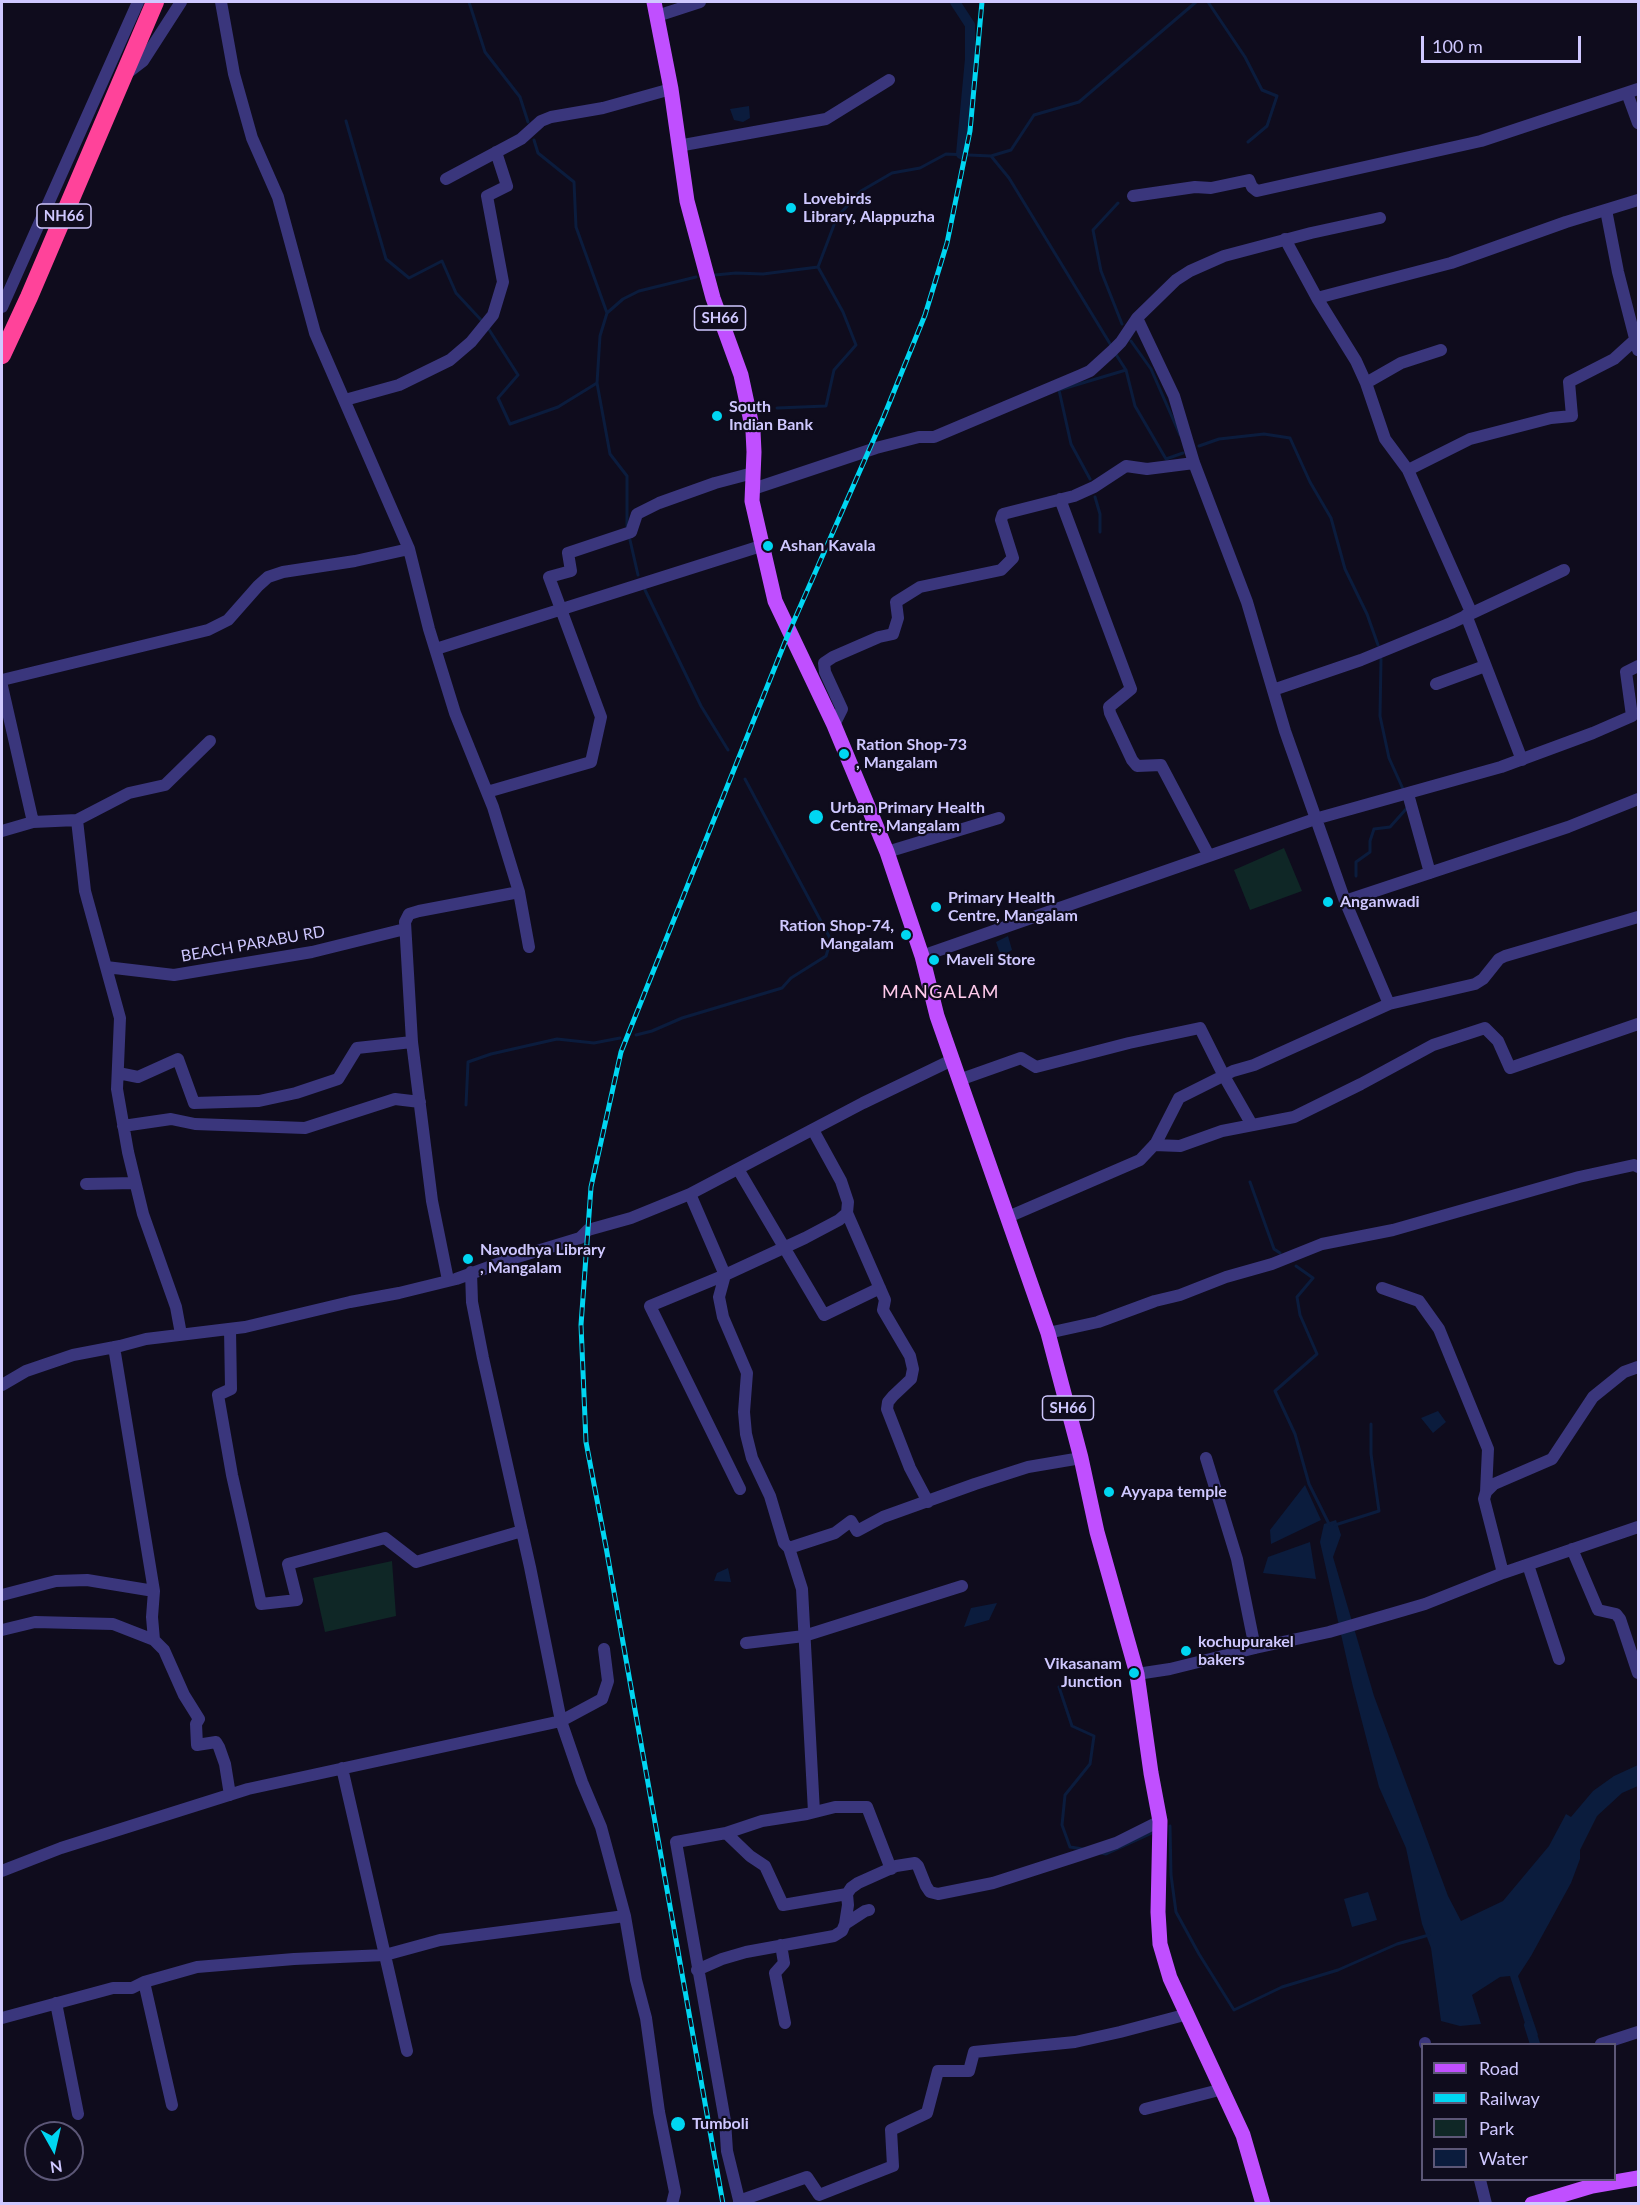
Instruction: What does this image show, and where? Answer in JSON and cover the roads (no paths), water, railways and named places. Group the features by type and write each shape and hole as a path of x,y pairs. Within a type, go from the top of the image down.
{"highway":[{"name":"NH66","path":"2,355 155,2"}],"main road":[{"name":"SH66","path":"655,9 671,89 687,201 713,298 741,375 753,431 752,501 775,602 834,725 887,852 922,956 937,1016 1048,1333 1098,1532 1137,1674 1160,1821 1158,1912 1160,1944 1170,1978 1243,2135 1263,2204"},
{"path":"1532,2204 1592,2186 1638,2178"}],"street":[{"path":"2,307 138,2"},
{"path":"123,77 144,61 181,2"},
{"path":"221,2 234,74 252,138 278,197 315,333 409,549 455,713 487,792 519,892 529,947"},
{"path":"655,9 700,2"},
{"path":"678,146 826,119 889,80"},
{"path":"446,178 525,136 541,121 551,117 603,108 671,89"},
{"path":"1133,196 1195,187 1211,188 1249,180 1257,191 1481,141 1633,91 1638,123"},
{"path":"345,400 399,385 450,360 471,342 493,315 503,282 487,196 507,186 496,152"},
{"path":"1317,298 1451,263 1638,200"},
{"path":"1408,470 1470,439 1551,418 1572,416 1569,382 1637,345 1618,272 1606,210"},
{"path":"753,489 876,448 919,437 934,438 1081,375 1090,370 1121,342 1137,318 1176,280 1224,256 1285,239 1380,218"},
{"path":"1285,239 1317,298 1351,351 1366,383 1385,439 1408,470 1468,614 1485,666 1522,760"},
{"path":"1137,318 1174,396 1194,463 1246,602 1315,819 1389,1004"},
{"path":"1366,383 1401,363 1441,350"},
{"path":"834,725 842,709 825,672 824,663 852,649 892,634 898,618 896,602 920,587 1001,570 1012,558 1001,520 1003,514 1087,491 1126,466 1147,469 1194,463"},
{"path":"487,792 591,762 602,717 549,577 571,571 568,553 631,532 637,514 659,503 715,483 753,473"},
{"path":"1060,500 1131,689 1109,707 1110,713 1137,766 1161,765 1209,856"},
{"path":"436,649 761,546"},
{"path":"2,680 208,630 228,620 268,577 283,572 355,561 409,549"},
{"path":"1273,690 1361,660 1564,570"},
{"path":"1436,684 1485,666"},
{"path":"1638,666 1626,672 1632,716 1638,728"},
{"path":"2,686 33,822"},
{"path":"922,956 1315,819 1502,768 1632,716"},
{"path":"2,831 33,822 77,820 129,793 165,785 210,741"},
{"path":"1408,794 1430,873"},
{"path":"1346,901 1568,827 1638,799"},
{"path":"887,852 999,818"},
{"path":"77,820 85,891 121,1026 118,1099 123,1126 135,1183 153,1244 176,1307 181,1334"},
{"path":"448,1280 432,1201 412,1042 405,922 409,914 419,911 519,892"},
{"path":"1008,1217 1140,1160 1161,1134 1179,1098 1224,1076 1254,1065 1389,1004 1475,984 1483,979 1499,959 1505,956 1638,917"},
{"name":"BEACH PARABU RD","path":"106,967 174,975 301,954 405,929"},
{"path":"1154,1145 1180,1146 1222,1131 1294,1117 1433,1045 1485,1028 1498,1041 1510,1068 1638,1024"},
{"path":"959,1080 1021,1058 1036,1067 1129,1043 1200,1028 1252,1125"},
{"path":"118,1073 138,1077 178,1059 194,1103 259,1101 296,1093 338,1079 357,1048 412,1042"},
{"path":"2,1385 26,1371 53,1360 146,1339 245,1327 399,1293 448,1280 580,1238 588,1230 631,1218 690,1194 952,1060"},
{"path":"123,1126 171,1119 195,1124 305,1128 395,1099 420,1102"},
{"path":"813,1130 841,1181 848,1202 847,1213 885,1300 883,1310 910,1356 913,1368 911,1379 888,1402 887,1409 910,1468 928,1502"},
{"path":"1048,1333 1098,1322 1226,1277 1272,1264 1322,1244 1393,1230 1579,1177 1634,1165 1638,1167"},
{"path":"738,1169 825,1315 880,1288"},
{"path":"86,1184 135,1183"},
{"path":"690,1194 725,1275 719,1297 723,1317 747,1374 744,1412 752,1458 770,1496 784,1543 789,1548 802,1589 814,1812"},
{"path":"740,1489 650,1306 725,1275 839,1220 847,1213"},
{"path":"471,1272 473,1309 561,1721 582,1782 602,1827 625,1916 636,1980 646,2018 659,2112 674,2182 675,2192 672,2204"},
{"path":"1382,1288 1419,1301 1438,1329 1488,1449 1484,1499 1503,1573"},
{"path":"230,1329 231,1389 218,1395 232,1475 261,1604 297,1600 288,1564 384,1538 416,1562 522,1532"},
{"path":"114,1347 154,1591 152,1617 154,1640"},
{"path":"1486,1492 1494,1484 1552,1459 1593,1397 1624,1372 1638,1367"},
{"path":"789,1548 835,1533 851,1521 857,1531 883,1517 1028,1467 1081,1458"},
{"path":"1206,1458 1237,1559 1255,1647"},
{"path":"1137,1674 1170,1669 1255,1647 1329,1632 1425,1604 1503,1573 1638,1527"},
{"path":"1572,1549 1598,1610 1616,1614 1620,1619 1638,1673"},
{"path":"1528,1564 1559,1659"},
{"path":"2,1595 56,1581 87,1580 154,1591"},
{"path":"746,1643 804,1636 962,1586"},
{"path":"2,1630 35,1622 113,1624 154,1640 164,1650 184,1695 199,1719 196,1724 198,1745 216,1743 219,1747 225,1764 230,1795"},
{"path":"2,1871 61,1848 230,1795 342,1768 561,1721 602,1699 608,1681 604,1649"},
{"path":"342,1768 407,2051"},
{"path":"891,1869 867,1807 835,1807 762,1821 726,1833 676,1842 725,2121 727,2151 740,2202 807,2177 819,2195 893,2166 891,2130 927,2114 938,2072 969,2071 974,2052 1075,2042 1188,2014"},
{"path":"726,1833 750,1856 765,1866 783,1905 847,1894 858,1883 891,1869 915,1863 930,1892 938,1894 993,1882 1116,1843 1160,1821"},
{"path":"697,1970 738,1954 834,1936 842,1930 844,1924 848,1905 847,1894"},
{"path":"844,1924 870,1910"},
{"path":"2,2018 113,1988 132,1988 144,1982 197,1967 385,1955 440,1940 625,1916"},
{"path":"781,1945 784,1963 775,1973 785,2023"},
{"path":"144,1982 172,2105"},
{"path":"56,2003 78,2114"},
{"path":"1604,2043 1638,2032"},
{"path":"1145,2109 1223,2089"},
{"path":"1480,2181 1486,2204"}],"water":[{"path":"749,106 750,118 743,122 734,120 730,109"},
{"path":"1008,936 1012,950 1001,956 996,942"},
{"path":"1438,1411 1446,1422 1433,1433 1421,1418"},
{"path":"1305,1485 1321,1520 1271,1544 1270,1530"},
{"path":"1336,1520 1341,1535 1333,1557 1374,1696 1448,1896 1461,1921 1503,1901 1549,1846 1566,1814 1571,1817 1593,1791 1614,1776 1638,1765 1638,1786 1622,1793 1597,1816 1580,1850 1580,1859 1571,1883 1518,1976 1538,2035 1530,2039 1510,1976 1500,1977 1472,1995 1481,2024 1460,2026 1441,2021 1431,1948 1422,1924 1406,1848 1379,1787 1353,1687 1320,1542 1324,1524"},
{"path":"1310,1542 1316,1579 1263,1573 1268,1557"},
{"path":"728,1568 731,1582 714,1581 717,1573"},
{"path":"997,1603 989,1620 964,1627 971,1608"},
{"path":"1368,1892 1377,1920 1352,1927 1344,1899"}],"waterway":[{"path":"469,2 485,52 520,97 528,122"},
{"path":"955,2 970,25 970,59 961,154"},
{"path":"715,275 763,274 818,267 837,217 861,191 892,173 920,168 946,154 991,156 1011,150 1034,115 1079,102 1196,2"},
{"path":"1208,2 1245,57 1262,90 1277,96 1267,126 1248,142"},
{"path":"346,121 386,259 409,278 442,261 456,293 482,321"},
{"path":"534,140 538,153 574,182 576,227 607,313"},
{"path":"991,156 1009,178 1112,347"},
{"path":"1118,203 1093,230 1101,271 1122,324"},
{"path":"777,408 826,406 834,370 856,345 843,312 818,267"},
{"path":"627,526 627,476 610,454 597,383 600,336 607,313 623,299 639,291 696,277"},
{"path":"488,328 518,375 498,398 510,424 558,407 597,383"},
{"path":"1131,341 1151,369 1180,435"},
{"path":"1115,353 1126,370 1135,406 1166,459 1183,453"},
{"path":"1090,479 1071,444 1059,390 1126,370"},
{"path":"1199,446 1219,439 1264,434 1290,438 1310,482 1331,518 1345,569 1367,614 1378,645"},
{"path":"1095,497 1100,514 1100,532"},
{"path":"630,540 638,575"},
{"path":"645,590 701,706 728,750"},
{"path":"1381,659 1380,716 1389,758 1403,789"},
{"path":"636,1035 682,1018 782,988 791,978 826,956 831,940 745,779"},
{"path":"1356,876 1356,862 1370,852 1370,841 1374,829 1390,827 1407,808"},
{"path":"466,1105 468,1062 491,1054 557,1039 594,1043 620,1038"},
{"path":"1250,1182 1274,1249 1280,1253"},
{"path":"1296,1266 1313,1278 1297,1297 1300,1315 1317,1354 1275,1391 1295,1434 1309,1484 1329,1524"},
{"path":"1335,1525 1379,1511 1371,1454 1371,1424"},
{"path":"1059,1687 1072,1726 1094,1736 1090,1764 1065,1795 1062,1825 1070,1847 1083,1849"},
{"path":"1170,1826 1171,1875 1176,1912 1234,2010 1282,1987 1338,1970 1397,1944 1429,1935"},
{"path":"1101,1853 1106,1854 1152,1833"},
{"path":"1529,2025 1535,2043"}],"railway":[{"path":"723,2204 586,1442 581,1325 591,1187 621,1052 789,632 884,416 925,315 947,243 970,131 982,2"}],"place":[{"name":"Lovebirds Library, Alappuzha","path":"791,208"},
{"name":"South Indian Bank","path":"717,416"},
{"name":"Ashan Kavala","path":"768,546"},
{"name":"Ration Shop-73 , Mangalam","path":"844,754"},
{"name":"Urban Primary Health Centre, Mangalam","path":"816,817"},
{"name":"Anganwadi","path":"1328,902"},
{"name":"Primary Health Centre, Mangalam","path":"936,907"},
{"name":"Ration Shop-74, Mangalam","path":"906,935"},
{"name":"Maveli Store","path":"934,960"},
{"name":"Navodhya Library , Mangalam","path":"468,1259"},
{"name":"Ayyapa temple","path":"1109,1492"},
{"name":"kochupurakel bakers","path":"1186,1651"},
{"name":"Vikasanam Junction","path":"1134,1673"},
{"name":"Tumboli","path":"678,2124"}],"district":[{"name":"MANGALAM","path":"941,992"}]}
